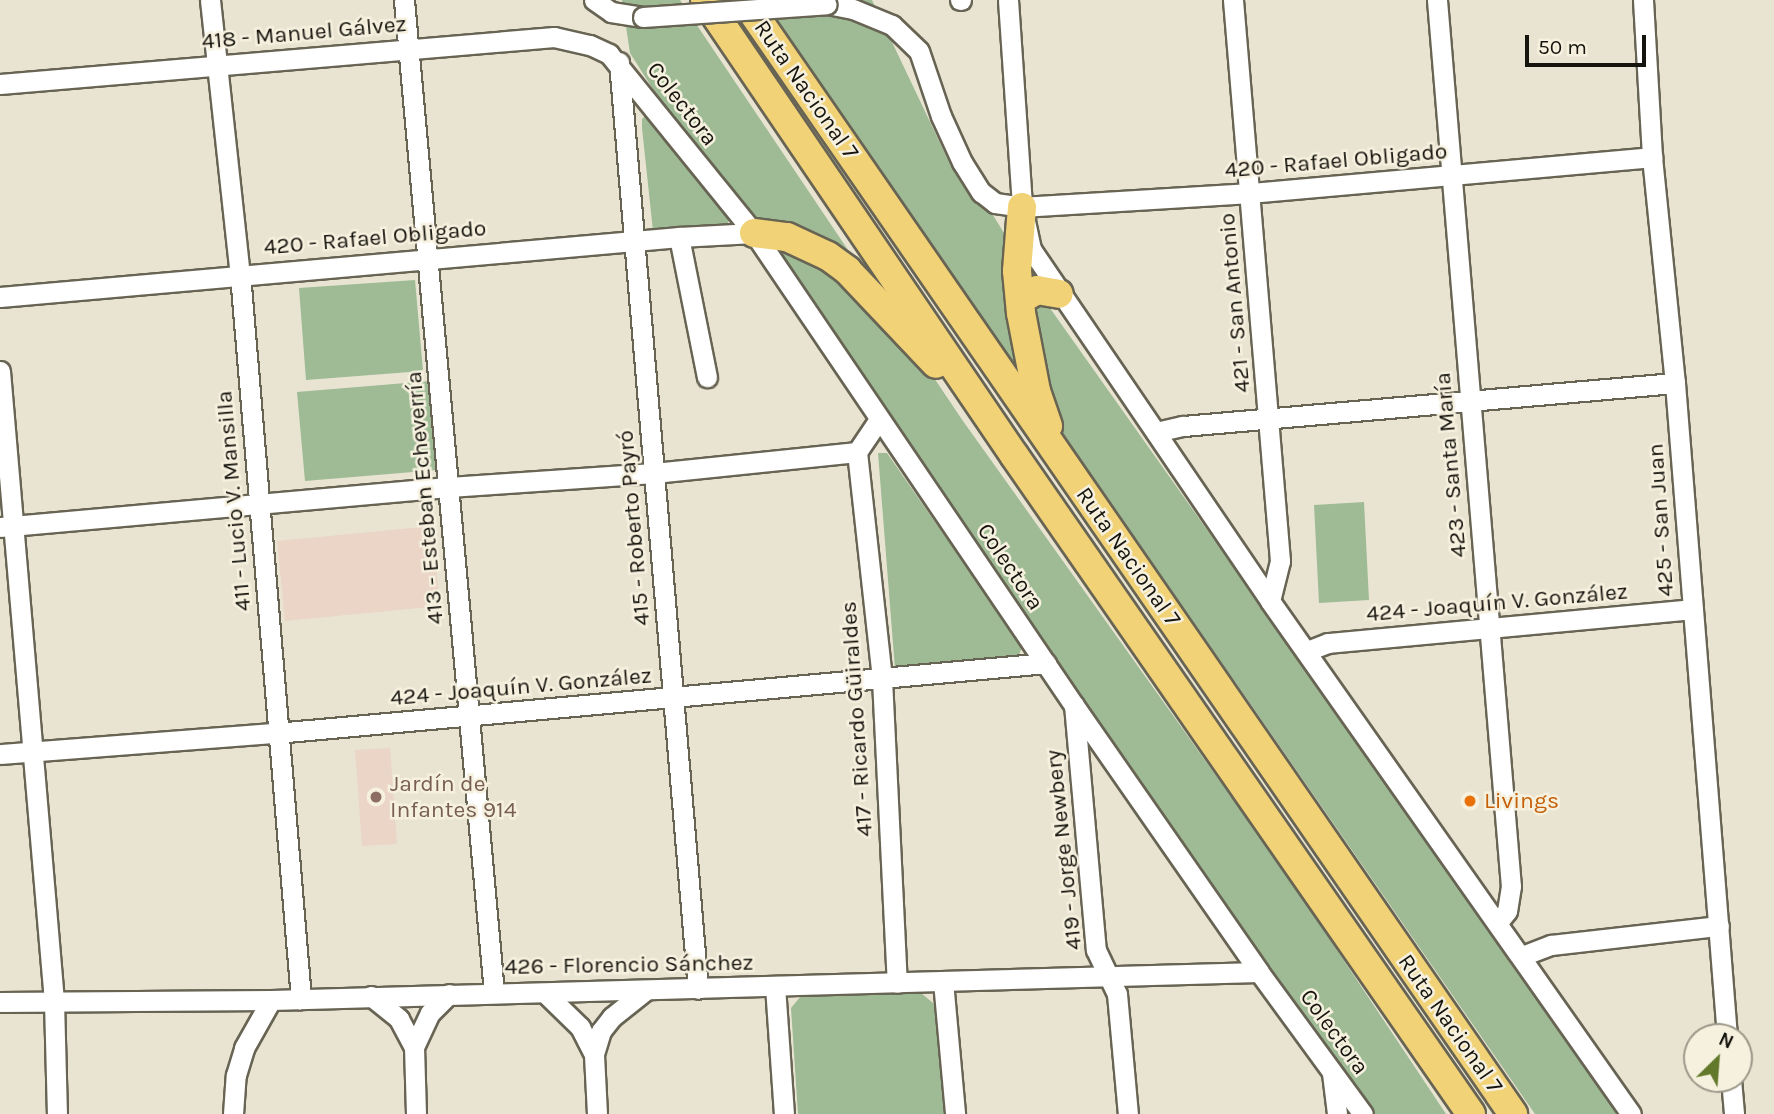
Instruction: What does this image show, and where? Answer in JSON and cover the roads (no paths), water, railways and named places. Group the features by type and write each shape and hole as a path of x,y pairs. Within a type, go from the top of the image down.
{"highway":[{"name":"Ruta Nacional 7","path":"705,0 1014,455 1471,1114"},
{"name":"Ruta Nacional 7","path":"744,0 1513,1114"},
{"path":"1022,207 1017,271 1036,391 1047,425 1073,479"},
{"path":"754,233 808,243 847,270 1014,455"},
{"path":"1020,300 1037,290 1059,294"}],"street":[{"name":"411 - Lucio V. Mansilla","path":"210,0 240,274 276,733 301,999"},
{"name":"413 - Esteban Echeverría","path":"404,0 494,992"},
{"name":"420 - Rafael Obligado","path":"594,0 611,12 643,17 827,4 853,9 892,24 919,51 941,116 961,162 981,192 995,203 1022,207 1250,193 1652,158"},
{"path":"1008,0 1022,207 1031,248 1059,294 1270,601 1631,1114"},
{"name":"421 - San Antonio","path":"1233,0 1280,561 1270,601"},
{"name":"423 - Santa María","path":"1437,0 1511,886 1507,911 1498,922"},
{"name":"425 - San Juan","path":"1643,0 1652,158 1675,383 1726,1023"},
{"name":"418 - Manuel Gálvez","path":"0,84 554,37 590,45 614,58"},
{"name":"Colectora","path":"614,58 754,233 1073,704 1259,972 1363,1114"},
{"name":"415 - Roberto Payró","path":"614,58 654,473 698,989"},
{"name":"420 - Rafael Obligado","path":"0,298 679,236 754,233"},
{"path":"679,236 707,377"},
{"path":"0,371 7,526 34,750 54,1001 57,1114"},
{"path":"1156,432 1183,426 1675,383"},
{"path":"7,526 449,487 654,473 857,452 879,419"},
{"name":"417 - Ricardo Güiraldes","path":"857,452 883,679 897,983"},
{"name":"424 - Joaquín V. González","path":"1307,651 1328,643 1490,630 1692,609"},
{"name":"424 - Joaquín V. González","path":"0,754 276,733 1046,663"},
{"name":"419 - Jorge Newbery","path":"1073,704 1096,950 1117,994 1128,1114"},
{"path":"1522,956 1551,945 1719,926"},
{"name":"426 - Florencio Sánchez","path":"0,1002 271,1000 897,983 1106,974 1259,972"},
{"path":"943,981 955,1114"},
{"path":"775,986 784,1114"},
{"path":"597,1114 594,1054 601,1031 612,1017 646,990"},
{"path":"545,993 580,1027 594,1054"},
{"path":"415,1114 414,1047 430,1013 449,994"},
{"path":"371,996 399,1019 414,1047"},
{"path":"233,1114 236,1075 244,1048 271,1000"},
{"path":"1332,1071 1336,1114"},
{"path":"1732,1093 1734,1114"}],"place":[{"name":"Jardín de Infantes 914","path":"376,797"},
{"name":"Livings","path":"1470,801"}]}
